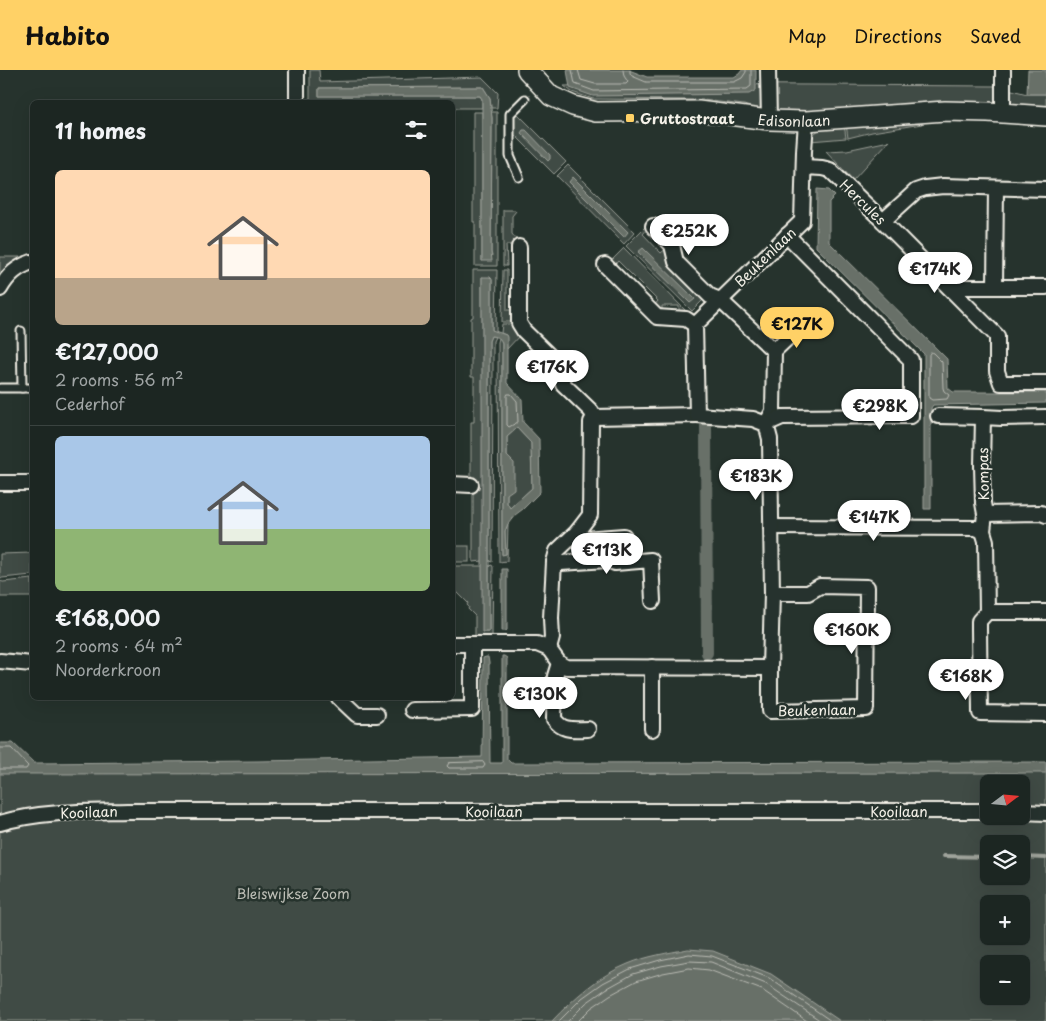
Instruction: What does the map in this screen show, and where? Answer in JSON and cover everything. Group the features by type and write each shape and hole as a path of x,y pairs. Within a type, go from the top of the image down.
{"street":[{"path":"297,70 297,100"},
{"name":"Edisonlaan","path":"527,70 552,96 562,102 596,112 698,111 769,120 806,121 945,111 1046,116"},
{"path":"768,70 769,120"},
{"path":"1003,70 1003,113"},
{"name":"Beukenlaan","path":"695,325 802,221 806,121"},
{"name":"Hercules","path":"804,167 830,170 997,336 996,371 1002,384 1046,383"},
{"path":"883,221 916,191 925,188 943,186 1046,189"},
{"path":"995,287 996,188"},
{"path":"653,226 672,245 676,262 710,296 720,300 774,351"},
{"path":"594,417 697,415 753,419 766,424 782,417 911,416 912,360 787,235"},
{"path":"520,248 519,323 524,331 563,369 564,384 591,411 594,417"},
{"path":"0,289 13,271 30,263"},
{"path":"605,265 657,317 686,318 695,325 697,415"},
{"path":"949,287 1046,287"},
{"path":"766,424 774,410 774,351 799,327"},
{"path":"938,416 1046,417"},
{"path":"549,649 552,638 551,618 554,562 557,551 577,532 590,515 591,422 594,417"},
{"name":"Kompas","path":"982,417 983,503 985,514 983,532 986,542 987,612"},
{"name":"Beukenlaan","path":"766,424 770,440 772,593 770,711 866,709 867,587 820,586 808,593 772,593"},
{"path":"0,483 30,483"},
{"path":"455,484 471,485"},
{"path":"985,514 1041,513 1046,515"},
{"path":"771,527 976,528 983,532"},
{"path":"577,532 584,539 624,536"},
{"path":"554,562 607,560 615,563 651,560 653,601"},
{"path":"1046,612 987,612 979,621 980,713 1046,714"},
{"path":"455,644 537,644 549,649 558,663 566,667 770,668"},
{"path":"412,710 472,709 472,644"},
{"path":"0,661 30,664"},
{"path":"558,663 555,676 554,720 564,728 588,729"},
{"path":"652,667 652,729"},
{"path":"341,700 357,715 377,715"},
{"name":"Kooilaan","path":"0,823 52,813 127,811 980,811"},
{"path":"1030,812 1046,813"}],"lane":[{"path":"519,177 510,156 510,114 525,99"},
{"path":"21,330 22,388"},
{"path":"0,388 30,388"}],"green space":[{"path":"310,70 319,70 320,82 482,77 498,93 497,108 491,108 490,98 483,87 319,88 319,96 480,96 482,108 455,108 455,100 310,100"},
{"path":"632,84 997,86 1027,94 1046,94 1046,110 798,112 753,108 744,105 703,100 593,99 572,92 564,86"},
{"path":"473,112 482,112 482,261 492,256 491,112 497,112 497,266 475,266"},
{"path":"516,112 566,162 554,174 512,133 513,115"},
{"path":"921,118 922,124 848,138 846,124"},
{"path":"844,124 846,138 810,141 820,129"},
{"path":"889,141 853,180 826,151 847,150"},
{"path":"568,165 635,232 624,244 557,176"},
{"path":"503,210 516,211 512,216 512,234 521,245 506,245 507,266 503,266"},
{"path":"648,224 650,226 643,234 661,253 668,247 668,258 706,297 692,311 626,246"},
{"path":"624,248 688,313 679,314 679,306 662,306 662,314 653,307 658,301 618,261 613,267 609,263"},
{"path":"0,257 28,257 0,282"},
{"path":"473,270 497,270 496,332 492,331 492,280 482,277 483,561 473,562 471,422 474,422 474,377 471,377 471,318 473,317"},
{"path":"503,270 507,270 507,310 515,310 516,322 502,322"},
{"path":"502,324 516,324 521,334 507,349 506,335 501,333"},
{"path":"491,336 495,337 493,341 492,562 489,561 489,341"},
{"path":"499,338 502,344 502,554 506,554 505,531 508,524 507,561 499,562 498,342"},
{"path":"517,428 531,443 532,488 510,508 507,503 507,437"},
{"path":"455,546 469,546 469,562 455,562"},
{"path":"30,553 30,575 0,577 0,554"},
{"path":"492,565 493,567 492,636 475,636 475,616 468,609 468,603 455,590 455,566 483,566 483,632 489,632 489,566"},
{"path":"30,579 30,597 0,597 0,581"},
{"name":"Bleiswijkse Zoom","path":"0,764 1046,767 1046,1021 0,1021"}],"water":[{"path":"567,70 629,70 647,77 734,77 742,70 756,70 756,90 749,94 593,96 570,88"},
{"path":"1028,70 1046,70 1046,94 1027,94"},
{"path":"483,87 490,98 492,118 492,261 482,261 482,99 480,96 319,96 319,88"},
{"path":"523,130 526,130 550,155 548,161 521,133"},
{"path":"573,177 628,232 624,237 569,182"},
{"path":"817,189 829,190 835,196 829,202 829,242 947,359 948,388 953,392 1046,392 1046,403 933,405 931,408 931,509 924,509 924,354 816,247"},
{"path":"643,248 695,299 690,303 638,252"},
{"path":"482,277 490,277 492,279 492,330 507,337 507,383 522,399 523,422 539,439 540,492 508,524 505,531 506,554 502,555 502,344 499,338 491,336 489,341 489,632 482,632","holes":["517,428 531,443 532,488 510,508 507,503 507,494 514,489 514,463 507,456 507,437"]},
{"path":"502,569 507,569 506,631 502,631"},
{"path":"502,656 507,658 507,759 511,763 1046,762 1046,773 0,774 0,743 13,743 34,763 482,757 483,658 486,657 488,657 489,663 490,763 502,763"},
{"path":"688,949 713,951 771,974 840,1021 552,1021 587,988 617,969 643,959"}],"waterway":[{"path":"706,426 707,653"},
{"path":"944,856 980,857"},
{"path":"1030,857 1046,858"}],"place":[{"name":"Gruttostraat","path":"630,118"}]}
